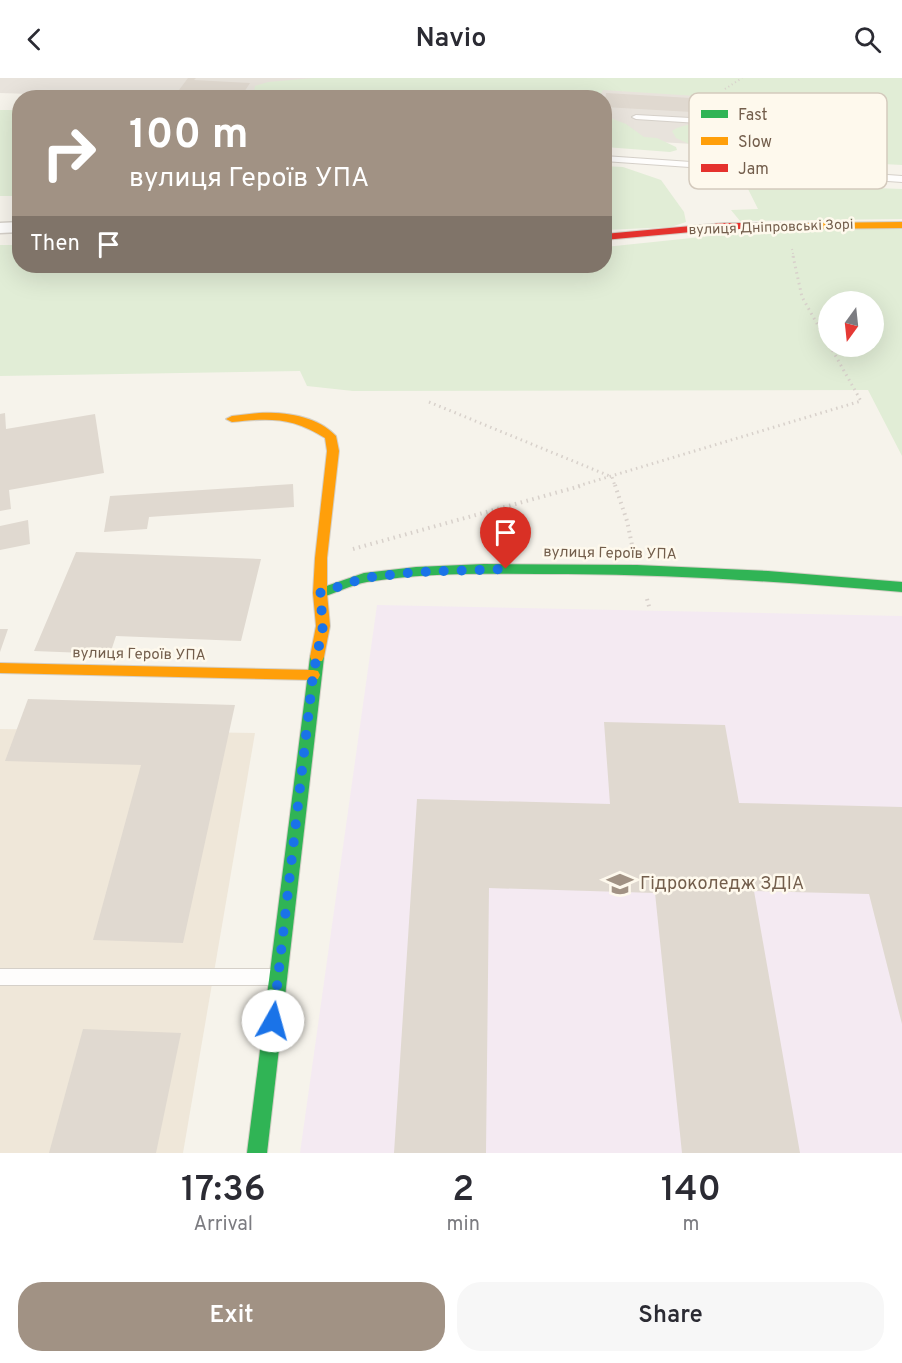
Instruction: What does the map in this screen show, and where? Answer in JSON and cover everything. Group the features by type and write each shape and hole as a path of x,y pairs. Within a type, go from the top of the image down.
{"street":[{"name":"вулиця Дніпровські Зорі","path":"612,236 724,226 902,225"},
{"path":"232,419 272,414 303,418 330,436 333,451 321,558 320,593 323,626 313,675 257,1153"},
{"name":"вулиця Героїв УПА","path":"320,593 364,578 416,572 484,569 637,570 768,576 902,587"},
{"name":"вулиця Героїв УПА","path":"0,668 313,675"}],"lane":[{"path":"636,117 689,120"},
{"path":"612,159 689,164"},
{"path":"887,178 902,179"},
{"path":"0,977 278,978"}],"path":[{"path":"791,243 802,297 818,325"},
{"path":"321,558 612,477 861,401 836,357"},
{"path":"429,402 612,477 627,521 637,570 650,610"}],"shaded area":[{"path":"0,78 902,78 902,156 887,155 887,93 689,93 689,144 612,139 612,90 12,90 12,93 0,93"},
{"name":"Гідроколедж ЗДIА","path":"377,605 902,616 902,1153 300,1153"},
{"path":"0,729 255,733 183,1153 0,1153"}],"green space":[{"path":"314,78 902,78 902,165 887,164 887,93 689,93 689,96 612,90 254,90 255,86 268,82"},
{"path":"0,110 12,110 12,196 0,196"},
{"path":"612,119 626,124 644,137 657,138 676,147 677,150 670,152 612,148"},
{"path":"689,125 689,144 676,138 672,131"},
{"path":"612,166 623,167 661,180 684,212 686,222 671,227 612,230"},
{"path":"748,189 902,189 902,219 740,221 731,210 758,209"},
{"path":"902,225 902,456 868,390 353,391 307,386 300,371 0,376 0,245 12,245 12,273 612,273 612,246 769,230"}],"building":[{"path":"188,78 250,83 245,90 179,90"},
{"path":"612,93 689,98 689,112 612,107"},
{"path":"5,413 6,429 95,414 104,473 9,490 11,509 0,511 0,414"},
{"path":"293,484 294,507 149,517 147,529 104,532 110,496"},
{"path":"28,520 30,544 0,550 0,526"},
{"path":"76,552 261,559 241,641 116,636 110,654 34,651"},
{"path":"0,629 8,629 0,652"},
{"path":"28,699 235,705 183,943 93,940 141,765 5,761"},
{"path":"604,722 725,725 739,803 902,807 902,1024 869,894 754,891 800,1153 682,1153 655,893 489,888 486,1153 394,1153 417,799 610,804"},
{"path":"83,1029 181,1033 156,1153 49,1153"}],"traffic: fast":[{"path":"320,593 364,578 416,572 484,569 637,570 768,576 902,587"},
{"path":"257,1153 317,657"}],"traffic: slow":[{"path":"807,226 902,225"},
{"path":"232,419 259,416 295,419 318,428 330,436 333,451 321,558 320,593 323,626 317,657"},
{"path":"0,668 313,675"}],"traffic: jam":[{"path":"612,236 724,226 807,226"}],"place":[{"name":"Гідроколедж ЗДIА","path":"620,884"}],"route":[{"path":"273,1021 313,675 323,626 320,593 364,578 416,572 506,569"}]}
